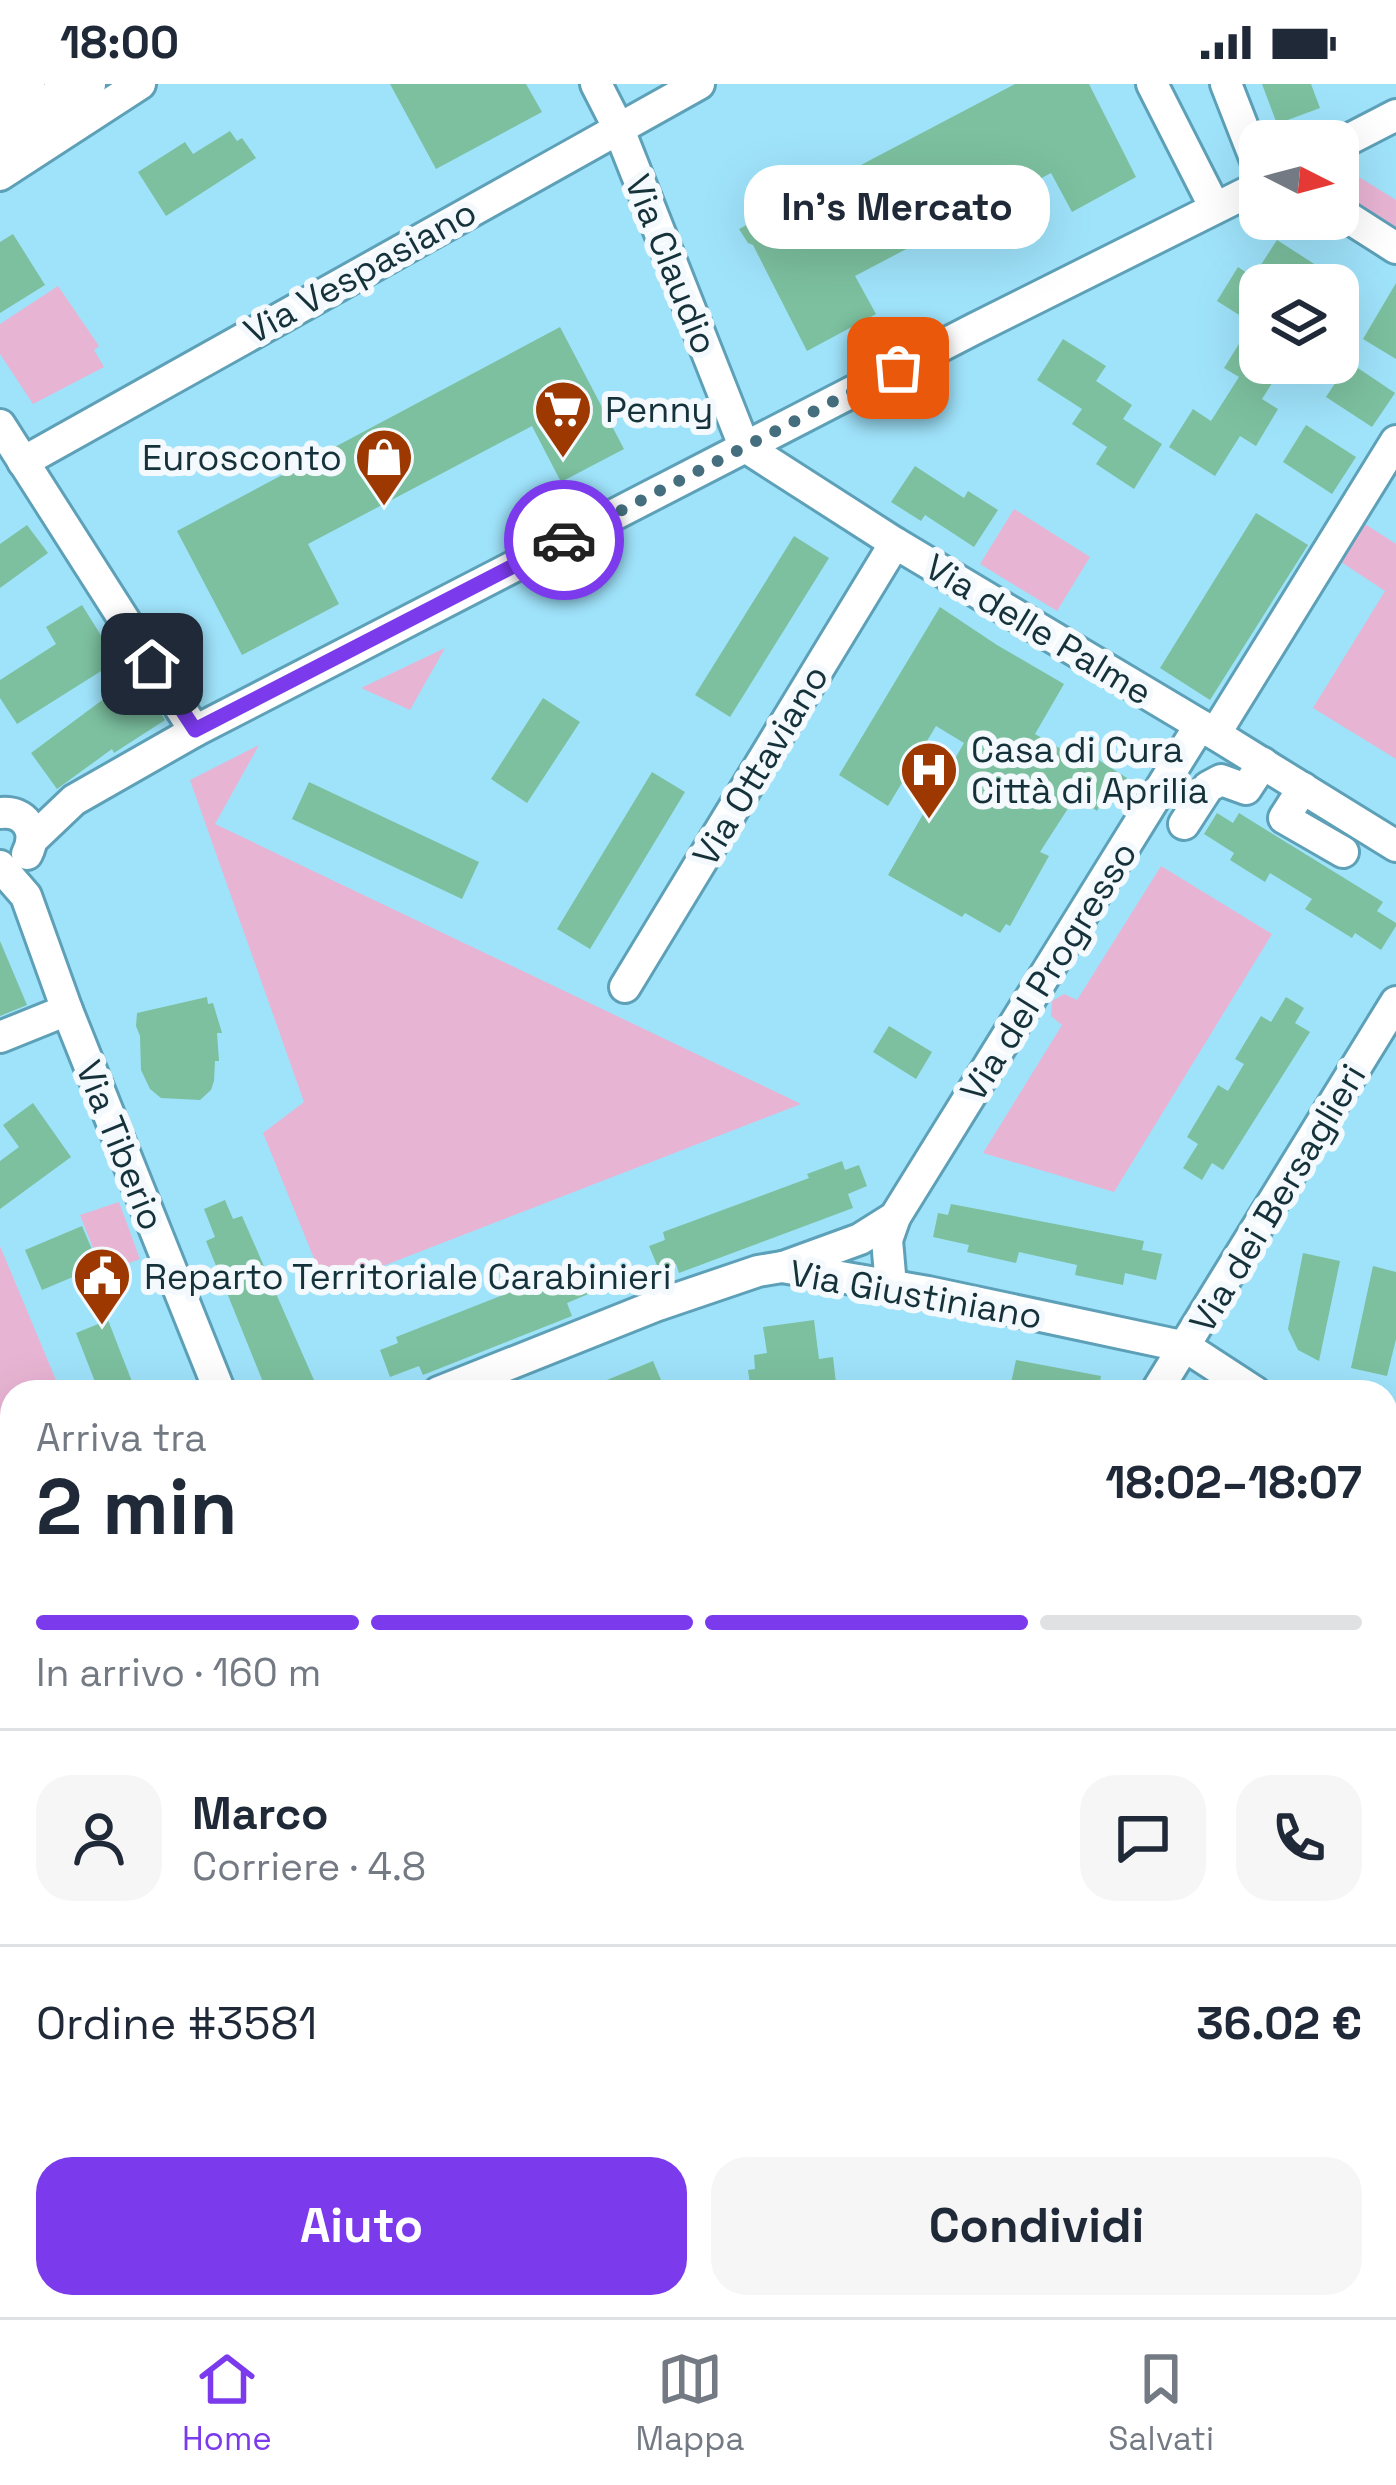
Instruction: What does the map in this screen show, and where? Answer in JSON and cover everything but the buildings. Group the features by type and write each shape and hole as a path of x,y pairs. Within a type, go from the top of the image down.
{"highway":[{"path":"0,99 23,84"},
{"path":"0,138 83,84"}],"street":[{"path":"0,175 140,84"},
{"name":"Via Claudio","path":"596,84 618,127 744,446"},
{"name":"Via Vespasiano","path":"16,470 699,84"},
{"path":"1152,84 1215,208"},
{"path":"1226,84 1240,120"},
{"path":"1359,135 1396,115"},
{"path":"11,832 195,730 1239,196"},
{"path":"1359,224 1396,248"},
{"path":"0,424 16,470 195,730"},
{"name":"Via del Progresso","path":"891,1286 887,1240 895,1217 1396,441"},
{"name":"Via delle Palme","path":"744,446 895,543 1396,846"},
{"name":"Via Ottaviano","path":"626,987 895,543"},
{"path":"1184,824 1208,787 1221,780 1246,789 1262,763"},
{"path":"1303,788 1285,818 1343,852"},
{"name":"Via Tiberio","path":"11,832 26,896 68,1010 215,1380"},
{"name":"Via dei Bersaglieri","path":"1164,1380 1396,1002"},
{"path":"0,1037 68,1010"},
{"name":"Via del Progresso","path":"782,1267 860,1239 895,1217"},
{"name":"Via Giustiniano","path":"469,1380 655,1306 758,1270 782,1267 1186,1347 1237,1380"}],"shaded area":[{"path":"1359,177 1396,200 1396,228 1359,204"},
{"path":"58,286 99,346 94,350 104,367 33,404 0,354 0,324"},
{"path":"1014,509 1090,557 1057,611 980,564"},
{"path":"1365,524 1396,544 1396,759 1313,708 1385,591 1341,562"},
{"path":"445,648 410,710 361,688"},
{"path":"259,745 215,824 801,1104 326,1288 263,1133 304,1102 190,780"},
{"path":"1161,866 1272,934 1114,1192 983,1153 1062,1025 1051,1016 1052,1001 1064,994 1077,1000"},
{"path":"119,1202 140,1259 103,1273 80,1215"},
{"path":"0,1246 56,1380 0,1380"}],"way so far":[{"path":"564,540 898,368"}],"place":[{"name":"In's Mercato","path":"898,368"},
{"name":"Penny","path":"563,460"},
{"name":"Eurosconto","path":"384,508"},
{"name":"Casa di Cura Città di Aprilia","path":"929,821"},
{"name":"Reparto Territoriale Carabinieri","path":"102,1327"}],"route":[{"path":"152,664 195,730 564,540"}]}
